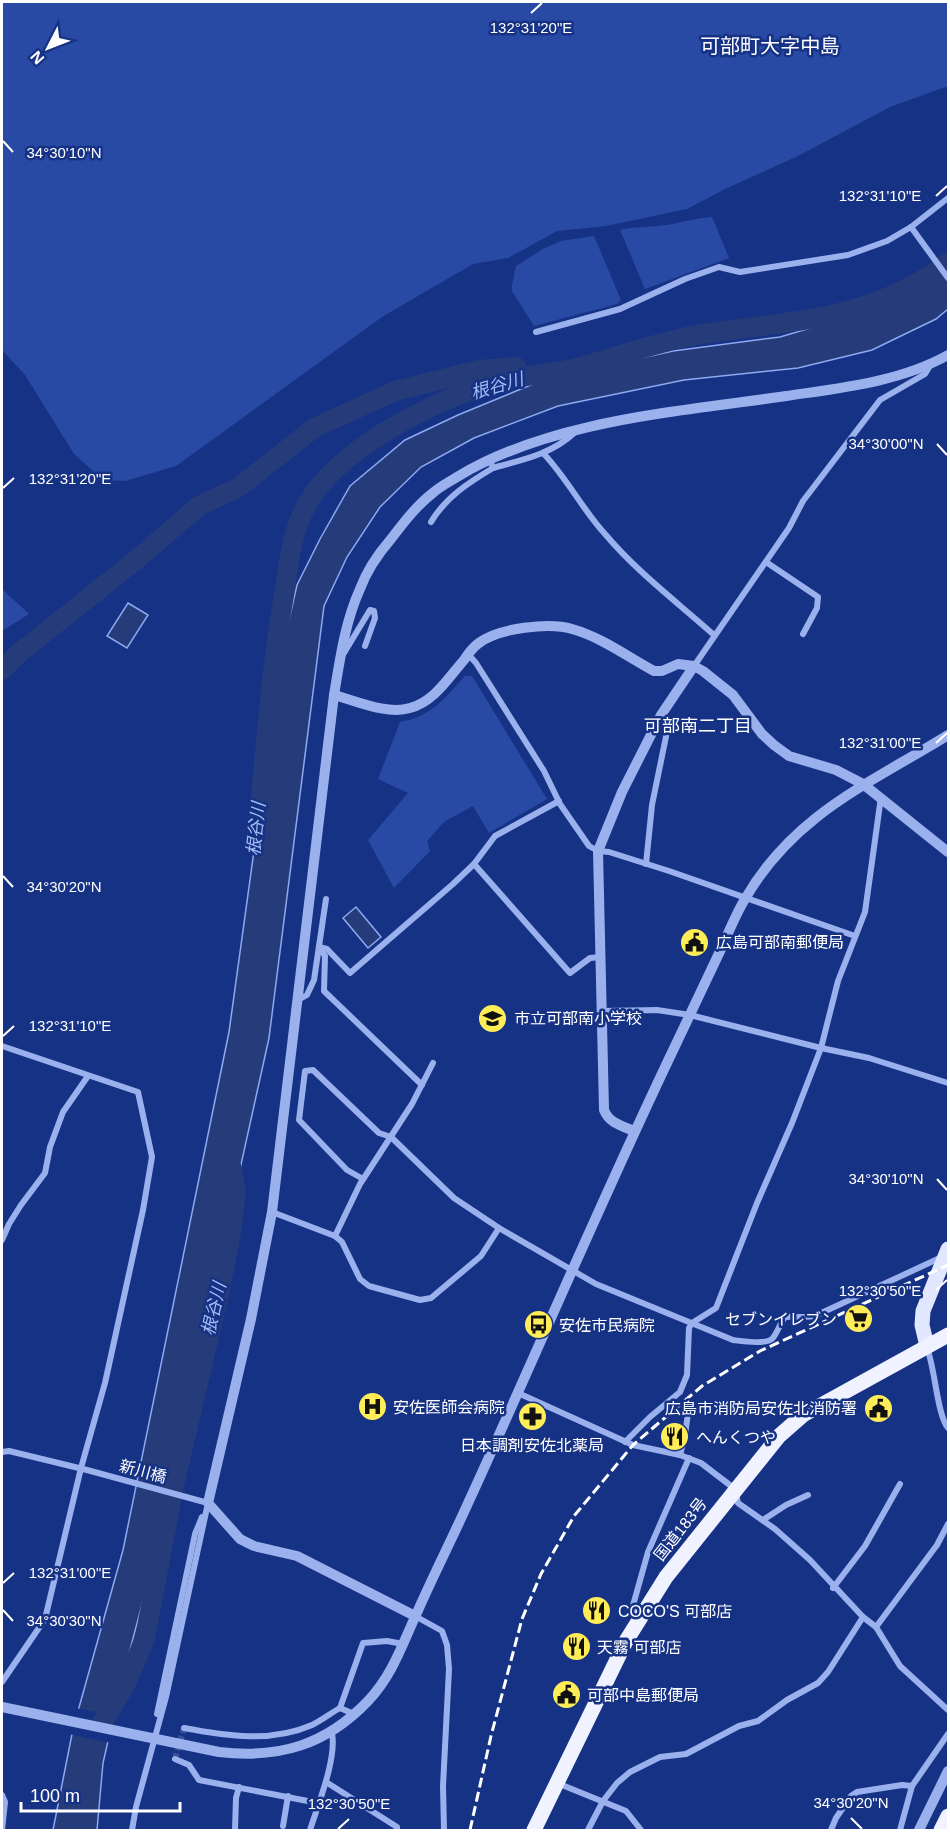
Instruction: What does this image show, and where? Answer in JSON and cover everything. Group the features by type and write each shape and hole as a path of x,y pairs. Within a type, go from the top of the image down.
{"highway":[{"name":"国道183号","path":"534,1830 626,1641 640,1618 666,1577 779,1436 804,1415 948,1335"},
{"path":"941,1830 948,1816"}],"main road":[{"path":"927,1346 922,1325 923,1311 948,1253"}],"street":[{"path":"536,332 620,309 685,279 719,267 740,272 848,255 913,230 948,198"},
{"path":"913,230 948,278"},
{"path":"132,1830 195,1534 208,1503 251,1319 272,1212 334,694 349,616 373,561 405,520 435,491 522,446 625,420 825,391 889,378 948,355"},
{"path":"634,1131 613,1122 604,1110 598,851 622,792 662,715 714,635 789,528 803,501 880,400 925,374 931,363"},
{"path":"431,522 450,498 491,464 543,453 565,441 576,431"},
{"path":"543,453 556,466 611,541 632,563 714,635"},
{"path":"766,562 818,597 817,608 803,634"},
{"path":"340,658 370,610 374,611 375,618 365,646"},
{"path":"334,694 372,706 398,710 411,708 423,703 437,692 468,654 479,643 495,634 546,626 570,628 588,635 654,671 662,671 678,664 703,670 734,695 762,734 789,756 836,770 863,784 948,852"},
{"path":"468,654 476,663 544,771 559,801 589,846 598,851 646,864 855,936"},
{"path":"646,864 652,805 669,722 662,715"},
{"path":"2,1707 219,1752 252,1755 286,1750 332,1733 354,1715 382,1685 393,1667 634,1131 744,899 770,863 799,831 829,806 948,735"},
{"path":"625,1442 680,1392 687,1376 689,1328 692,1323 716,1308 757,1203 792,1123 821,1048 838,981 865,912 881,797"},
{"path":"319,947 327,949 350,973 453,884 474,864 495,836 559,801"},
{"path":"474,864 570,973 590,958 601,957"},
{"path":"298,1000 307,995 314,980 326,899"},
{"path":"319,947 325,956 324,991 422,1085"},
{"path":"603,1011 657,1010 690,1015 869,1058 948,1083"},
{"path":"2,1046 138,1092 152,1157 143,1210 105,1383 45,1620 2,1682"},
{"path":"335,1236 363,1179 391,1137 433,1063"},
{"path":"363,1179 347,1170 299,1120 304,1071 313,1070 379,1133 391,1137 454,1198 499,1228 596,1284 733,1340 746,1342 772,1339 785,1317 807,1319 948,1253"},
{"path":"2,1240 21,1205 45,1173 50,1147 63,1112 88,1076"},
{"path":"272,1212 335,1236 342,1242 360,1279 369,1286 420,1300 431,1298 481,1256 499,1228"},
{"path":"927,1346 943,1417 948,1428"},
{"path":"518,1393 625,1442 680,1455 701,1463 735,1489 738,1503 763,1520 810,1560 833,1587 876,1627 900,1666 948,1710"},
{"path":"680,1455 686,1435 689,1406"},
{"name":"新川橋","path":"2,1452 9,1451 84,1469 208,1503"},
{"path":"640,1618 632,1609 648,1552 689,1458"},
{"path":"833,1587 865,1546 900,1484"},
{"path":"763,1520 786,1505 808,1495"},
{"path":"208,1503 240,1539 254,1546 297,1556 431,1623 442,1631 447,1645 448,1669 442,1786 444,1830"},
{"path":"876,1627 937,1545 948,1524"},
{"path":"588,1830 603,1801 616,1783 630,1772 660,1757 686,1754 739,1726 758,1721 787,1700 818,1683 828,1672 863,1617"},
{"path":"184,1728 245,1738 291,1732 313,1724 340,1708 363,1643 387,1641 403,1644"},
{"path":"340,1708 354,1715"},
{"path":"310,1830 326,1782 334,1744 332,1733"},
{"path":"900,1830 912,1786 948,1734"},
{"path":"175,1759 189,1765 199,1780 318,1803"},
{"path":"919,1830 948,1771"},
{"path":"326,1782 397,1827 397,1830"},
{"path":"557,1783 626,1810 641,1830"},
{"path":"831,1830 851,1796 857,1792 903,1785 912,1786"},
{"path":"235,1830 236,1798 240,1787"},
{"path":"2,1795 5,1802 2,1830"},
{"path":"283,1827 288,1796"}],"shaded area":[{"path":"2,2 948,2 948,86 890,107 796,157 687,209 606,226 557,231 508,258 473,264 382,317 176,466 125,481 103,480 74,454 25,375 2,350"},
{"path":"712,217 729,258 645,289 620,230"},
{"path":"594,236 621,300 617,304 534,326 512,291 516,266 561,241"},
{"path":"948,256 948,309 936,319 872,350 798,368 684,380 558,406 474,438 421,467 380,507 347,557 324,606 269,1038 152,1567 103,1763 97,1830 53,1830 73,1729 123,1550 229,1032 281,655 297,585 350,486 405,440 543,380 673,351 780,337 851,316 910,287"},
{"path":"2,589 29,614 2,631"},
{"path":"128,603 148,615 127,648 107,636"},
{"path":"465,676 472,676 547,799 489,833 473,806 444,822 427,841 430,851 394,888 368,840 408,793 378,779 400,722 421,716 429,711 444,699"},
{"path":"356,907 381,937 368,948 343,918"}],"pier":[{"path":"76,1708 117,1716 111,1743 69,1734"}],"waterway":[{"name":"根谷川","path":"257,833 275,654 295,534 302,514 315,492 333,471 356,452 407,419 434,405 485,385 572,369 681,338 828,316 889,297 948,263"},
{"path":"2,670 18,654 136,560 199,506 239,487 314,428 395,391 479,370 516,367"},
{"name":"根谷川","path":"103,1722 127,1682 145,1638 175,1481 231,1233 236,1191 231,1166"}],"tunnel":[{"path":"175,1759 184,1728"}],"railway":[{"path":"470,1830 491,1736 522,1619 541,1574 574,1516 633,1445 702,1386 760,1351 948,1265"}],"place":[{"name":"広島可部南郵便局","path":"695,942"},
{"name":"市立可部南小学校","path":"493,1018"},
{"name":"セブンイレブン","path":"858,1319"},
{"name":"安佐市民病院","path":"538,1325"},
{"name":"安佐医師会病院","path":"372,1407"},
{"name":"広島市消防局安佐北消防署","path":"878,1408"},
{"name":"日本調剤安佐北薬局","path":"532,1417"},
{"name":"へんくつや","path":"675,1437"},
{"name":"COCO'S 可部店","path":"597,1611"},
{"name":"天霧 可部店","path":"576,1647"},
{"name":"可部中島郵便局","path":"566,1695"}],"district":[{"name":"可部町大字中島","path":"770,46"},
{"name":"可部南二丁目","path":"698,726"}]}
